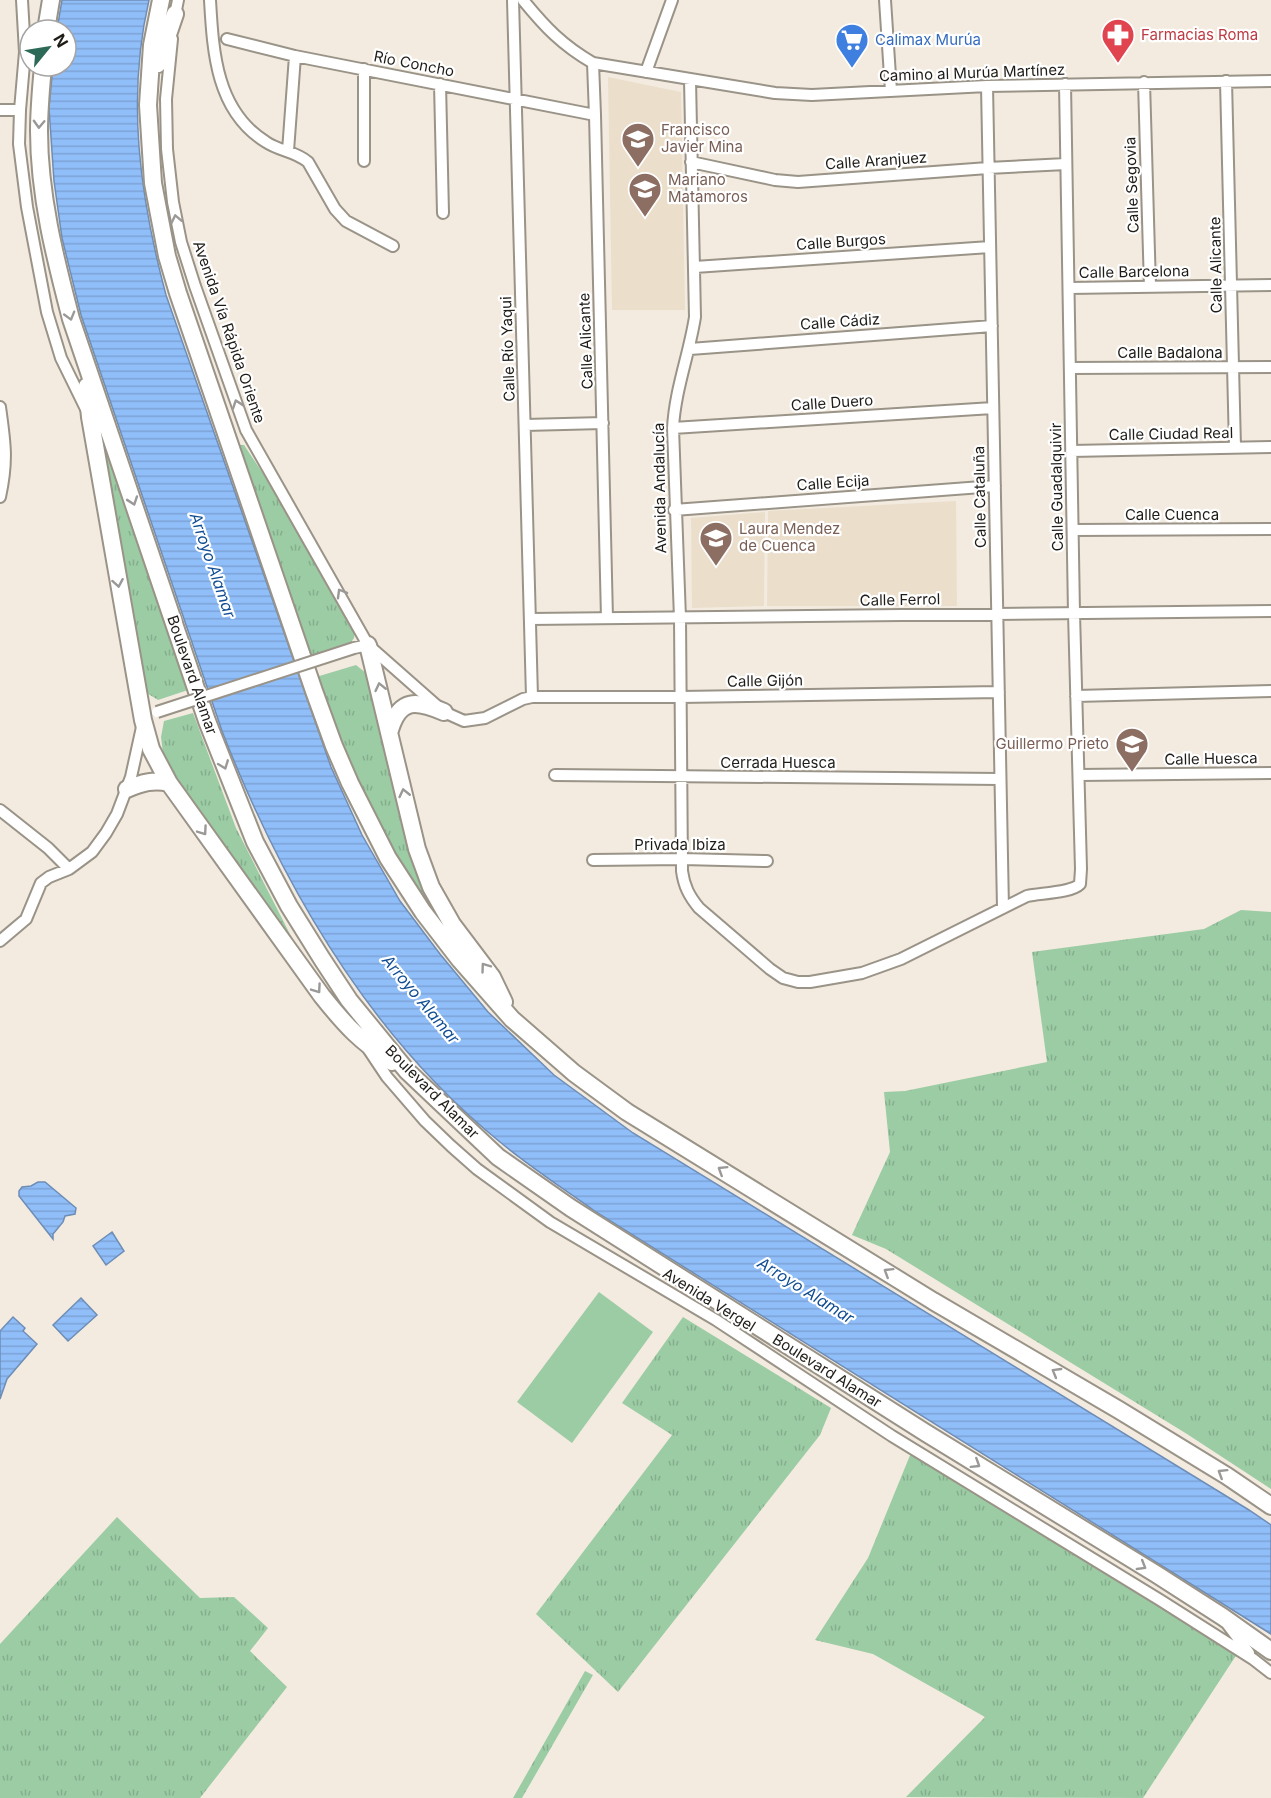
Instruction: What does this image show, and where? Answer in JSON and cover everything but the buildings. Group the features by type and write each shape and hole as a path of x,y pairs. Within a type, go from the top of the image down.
{"highway":[{"path":"48,18 51,0"},
{"path":"161,0 152,45 148,105 153,183 167,256 175,284 334,746 370,823 423,912 460,960 512,1019 574,1073 627,1112 933,1301 1227,1476 1271,1506"},
{"path":"148,105 162,48 176,7"},
{"name":"Boulevard Alamar","path":"42,78 39,132 43,191 56,263 84,359 207,721 255,842 289,906 322,959 369,1026 406,1071 498,1157 571,1208 926,1433 1223,1617 1271,1651"},
{"path":"84,359 90,417 150,716 151,749 170,783 344,1024 365,1044 406,1071"},
{"path":"361,646 390,730 417,849 431,887 452,924 492,976 512,1019"},
{"path":"390,730 395,716 404,706 413,703 421,704 444,712"},
{"path":"127,789 146,782 170,783"}],"street":[{"path":"22,0 25,52 19,144 27,207 47,312 61,358 90,417"},
{"path":"210,0 216,64 225,95 232,109 263,141 301,156 308,162 335,209 346,221 393,246"},
{"name":"Calle Río Yaqui","path":"513,0 532,697"},
{"name":"Camino al Murúa Martínez","path":"523,0 557,39 592,63 776,93 812,95 987,86 1271,81"},
{"path":"646,72 672,0"},
{"path":"885,0 891,91"},
{"name":"Avenida Vía Rápida Oriente","path":"176,7 166,99 167,149 172,202 181,242 246,430 344,600 361,646"},
{"name":"Río Concho","path":"227,39 295,56 596,115"},
{"path":"288,151 295,56"},
{"name":"Calle Alicante","path":"592,63 596,115 607,618"},
{"path":"364,69 364,160"},
{"name":"Avenida Andalucía","path":"690,80 695,317 690,349 674,406 673,428 674,510 680,618 684,884 689,897 699,908 770,969 783,978 798,982 844,977 901,959 1003,908"},
{"name":"Calle Alicante","path":"1226,81 1235,447"},
{"name":"Calle Segovia","path":"1144,82 1150,287"},
{"path":"440,84 443,213"},
{"name":"Calle Guadalquivir","path":"1003,908 1026,896 1069,891 1080,884 1065,84"},
{"name":"Calle Cataluña","path":"987,86 1003,908"},
{"path":"0,110 20,110"},
{"name":"Calle Aranjuez","path":"691,162 775,180 798,182 1066,164"},
{"name":"Calle Burgos","path":"695,267 990,247"},
{"name":"Calle Barcelona","path":"1069,288 1271,285"},
{"name":"Calle Cádiz","path":"690,349 992,326"},
{"name":"Calle Badalona","path":"1070,368 1271,367"},
{"path":"0,407 6,446 5,470 0,496"},
{"name":"Calle Duero","path":"673,428 993,408"},
{"path":"525,425 603,423"},
{"name":"Calle Ciudad Real","path":"1071,451 1271,447"},
{"name":"Calle Ecija","path":"674,510 995,486"},
{"name":"Calle Cuenca","path":"1073,530 1271,529"},
{"name":"Calle Ferrol","path":"530,619 1271,611"},
{"path":"0,941 26,919 41,883 69,869 92,852 106,833 127,789 150,716 361,646 444,712 464,721 485,718 523,699 532,697"},
{"path":"1077,696 1271,691"},
{"name":"Calle Gijón","path":"532,697 999,692"},
{"name":"Calle Huesca","path":"1079,775 1271,773"},
{"name":"Cerrada Huesca","path":"555,775 1000,779"},
{"path":"0,810 48,848 69,869"},
{"name":"Privada Ibiza","path":"593,860 767,861"},
{"name":"Avenida Vergel","path":"365,1044 387,1077 425,1121 477,1169 541,1215 716,1320 892,1436 1253,1659"},
{"path":"1223,1617 1253,1659 1271,1673"}],"shaded area":[{"path":"608,77 681,92 685,310 612,310"},
{"path":"956,501 957,606 767,606 768,511"},
{"path":"765,512 764,606 692,608 691,518"}],"green space":[{"path":"100,422 188,690 158,700 145,692 139,678"},
{"path":"239,445 244,445 288,511 355,632 350,644 311,656"},
{"path":"356,665 371,677 413,852 471,965 403,872 341,748 316,677"},
{"path":"193,713 236,828 294,942 175,776 163,754 161,737 164,721"},
{"path":"1241,910 1271,912 1271,1489 1187,1434 886,1249 852,1235 890,1152 884,1092 905,1091 1047,1062 1032,952 1204,929"},
{"path":"599,1292 653,1332 572,1443 517,1402"},
{"path":"683,1317 831,1408 820,1435 618,1692 536,1614 672,1435 622,1403"},
{"path":"913,1448 1239,1651 1143,1798 906,1797 985,1717 873,1654 815,1640 868,1558"},
{"path":"117,1517 200,1598 234,1597 268,1628 250,1651 287,1687 200,1798 0,1798 0,1644"},
{"path":"585,1671 593,1675 522,1798 513,1798"}],"water":[{"name":"Arroyo Alamar","path":"62,0 149,0 138,74 139,148 149,222 166,295 331,767 362,835 400,901 488,1012 554,1075 633,1133 1271,1525 1271,1634 596,1212 511,1151 453,1100 410,1055 370,1006 334,954 302,901 246,789 222,731 81,315 62,238 54,181 49,108 52,78 78,78 78,18 59,18"},
{"path":"45,1182 76,1208 75,1214 65,1216 53,1234 53,1239 19,1196 22,1187"},
{"path":"112,1232 124,1251 106,1265 93,1246"},
{"path":"81,1298 97,1315 68,1341 53,1325"},
{"path":"13,1317 25,1328 23,1331 37,1344 7,1379 0,1399 0,1331"}],"place":[{"name":"Farmacias Roma","path":"1118,64"},
{"name":"Calimax Murúa","path":"852,69"},
{"name":"Francisco Javier Mina","path":"638,168"},
{"name":"Mariano Matamoros","path":"645,218"},
{"name":"Laura Mendez de Cuenca","path":"716,567"},
{"name":"Guillermo Prieto","path":"1132,773"}]}
